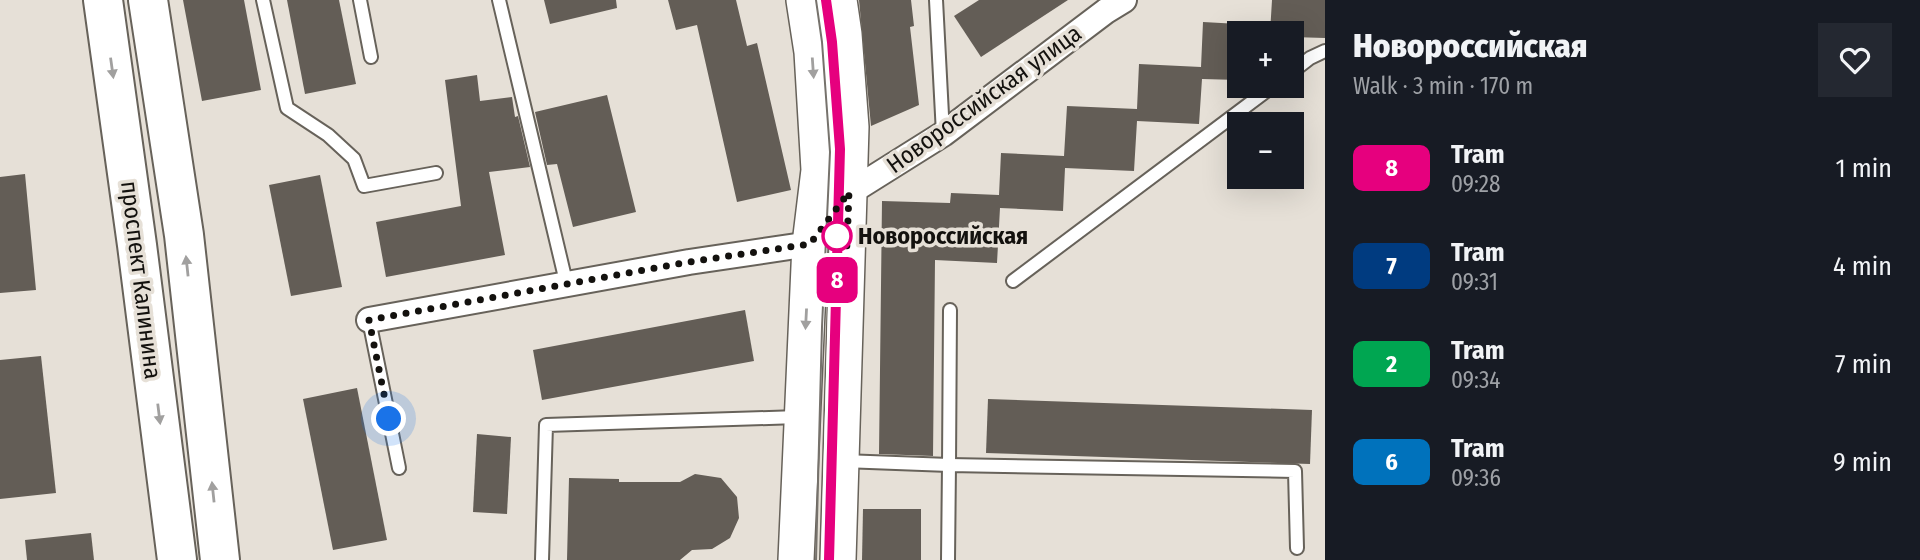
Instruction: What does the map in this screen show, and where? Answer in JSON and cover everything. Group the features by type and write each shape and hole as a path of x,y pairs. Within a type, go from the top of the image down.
{"main road":[{"name":"проспект Калинина","path":"103,0 177,560"},
{"name":"проспект Калинина","path":"148,0 184,235 220,560"}],"street":[{"path":"796,560 800,417 810,244 819,170 811,52 804,0"},
{"path":"838,560 851,127 839,0"},
{"name":"Новороссийская улица","path":"810,244 849,192 943,134 1110,4"},
{"path":"369,320 689,262 810,244"}],"lane":[{"path":"262,0 286,108 328,135 354,159 364,186 436,173"},
{"path":"360,0 370,57"},
{"path":"499,0 568,286"},
{"path":"936,0 943,134"},
{"path":"1304,63 1325,51"},
{"path":"1013,281 1257,98"},
{"path":"948,560 950,310"},
{"path":"369,320 399,468"},
{"path":"542,560 546,425 800,417"},
{"path":"839,461 1295,471 1297,548"}],"building":[{"path":"183,0 244,0 261,90 202,101"},
{"path":"287,0 339,0 356,84 305,94"},
{"path":"544,0 616,0 617,8 550,24"},
{"path":"668,0 736,0 747,46 757,43 791,190 737,202 697,25 676,30"},
{"path":"859,0 911,0 914,26 910,27 919,105 871,126"},
{"path":"979,0 1068,0 981,57 954,16"},
{"path":"1272,0 1325,0 1325,38 1304,37 1304,21 1271,21"},
{"path":"1203,22 1227,23 1227,80 1202,79 1199,124 1137,121 1134,171 1065,168 1063,211 1000,208 997,263 935,260 933,456 879,454 882,201 950,203 951,193 999,195 1001,153 1064,156 1067,106 1137,109 1139,64 1201,67"},
{"path":"477,75 480,101 512,97 530,167 489,172 505,255 386,277 376,222 461,206 445,80"},
{"path":"607,95 636,212 573,227 557,164 547,165 535,112"},
{"path":"25,174 36,290 0,293 0,177"},
{"path":"320,175 342,287 291,296 269,185"},
{"path":"745,310 754,361 542,400 533,350"},
{"path":"41,356 56,493 0,499 0,360"},
{"path":"357,388 387,540 333,550 303,399"},
{"path":"988,399 1312,410 1310,464 986,453"},
{"path":"477,434 511,437 507,514 473,512"},
{"path":"695,474 721,478 737,497 739,518 730,538 712,549 692,550 680,560 567,560 569,478 619,479 619,482 680,482"},
{"path":"863,509 921,509 921,560 862,560"},
{"path":"91,533 94,560 27,560 25,540"}],"tram line":[{"path":"816,0 822,42 830,152 816,560"},
{"name":"8","path":"826,0 840,149 829,560"},
{"path":"829,560 839,172"}],"place":[{"name":"Новороссийская","path":"837,236"}],"route":[{"path":"389,419 369,320 689,262 810,244 849,192 847,246 837,236"}]}
